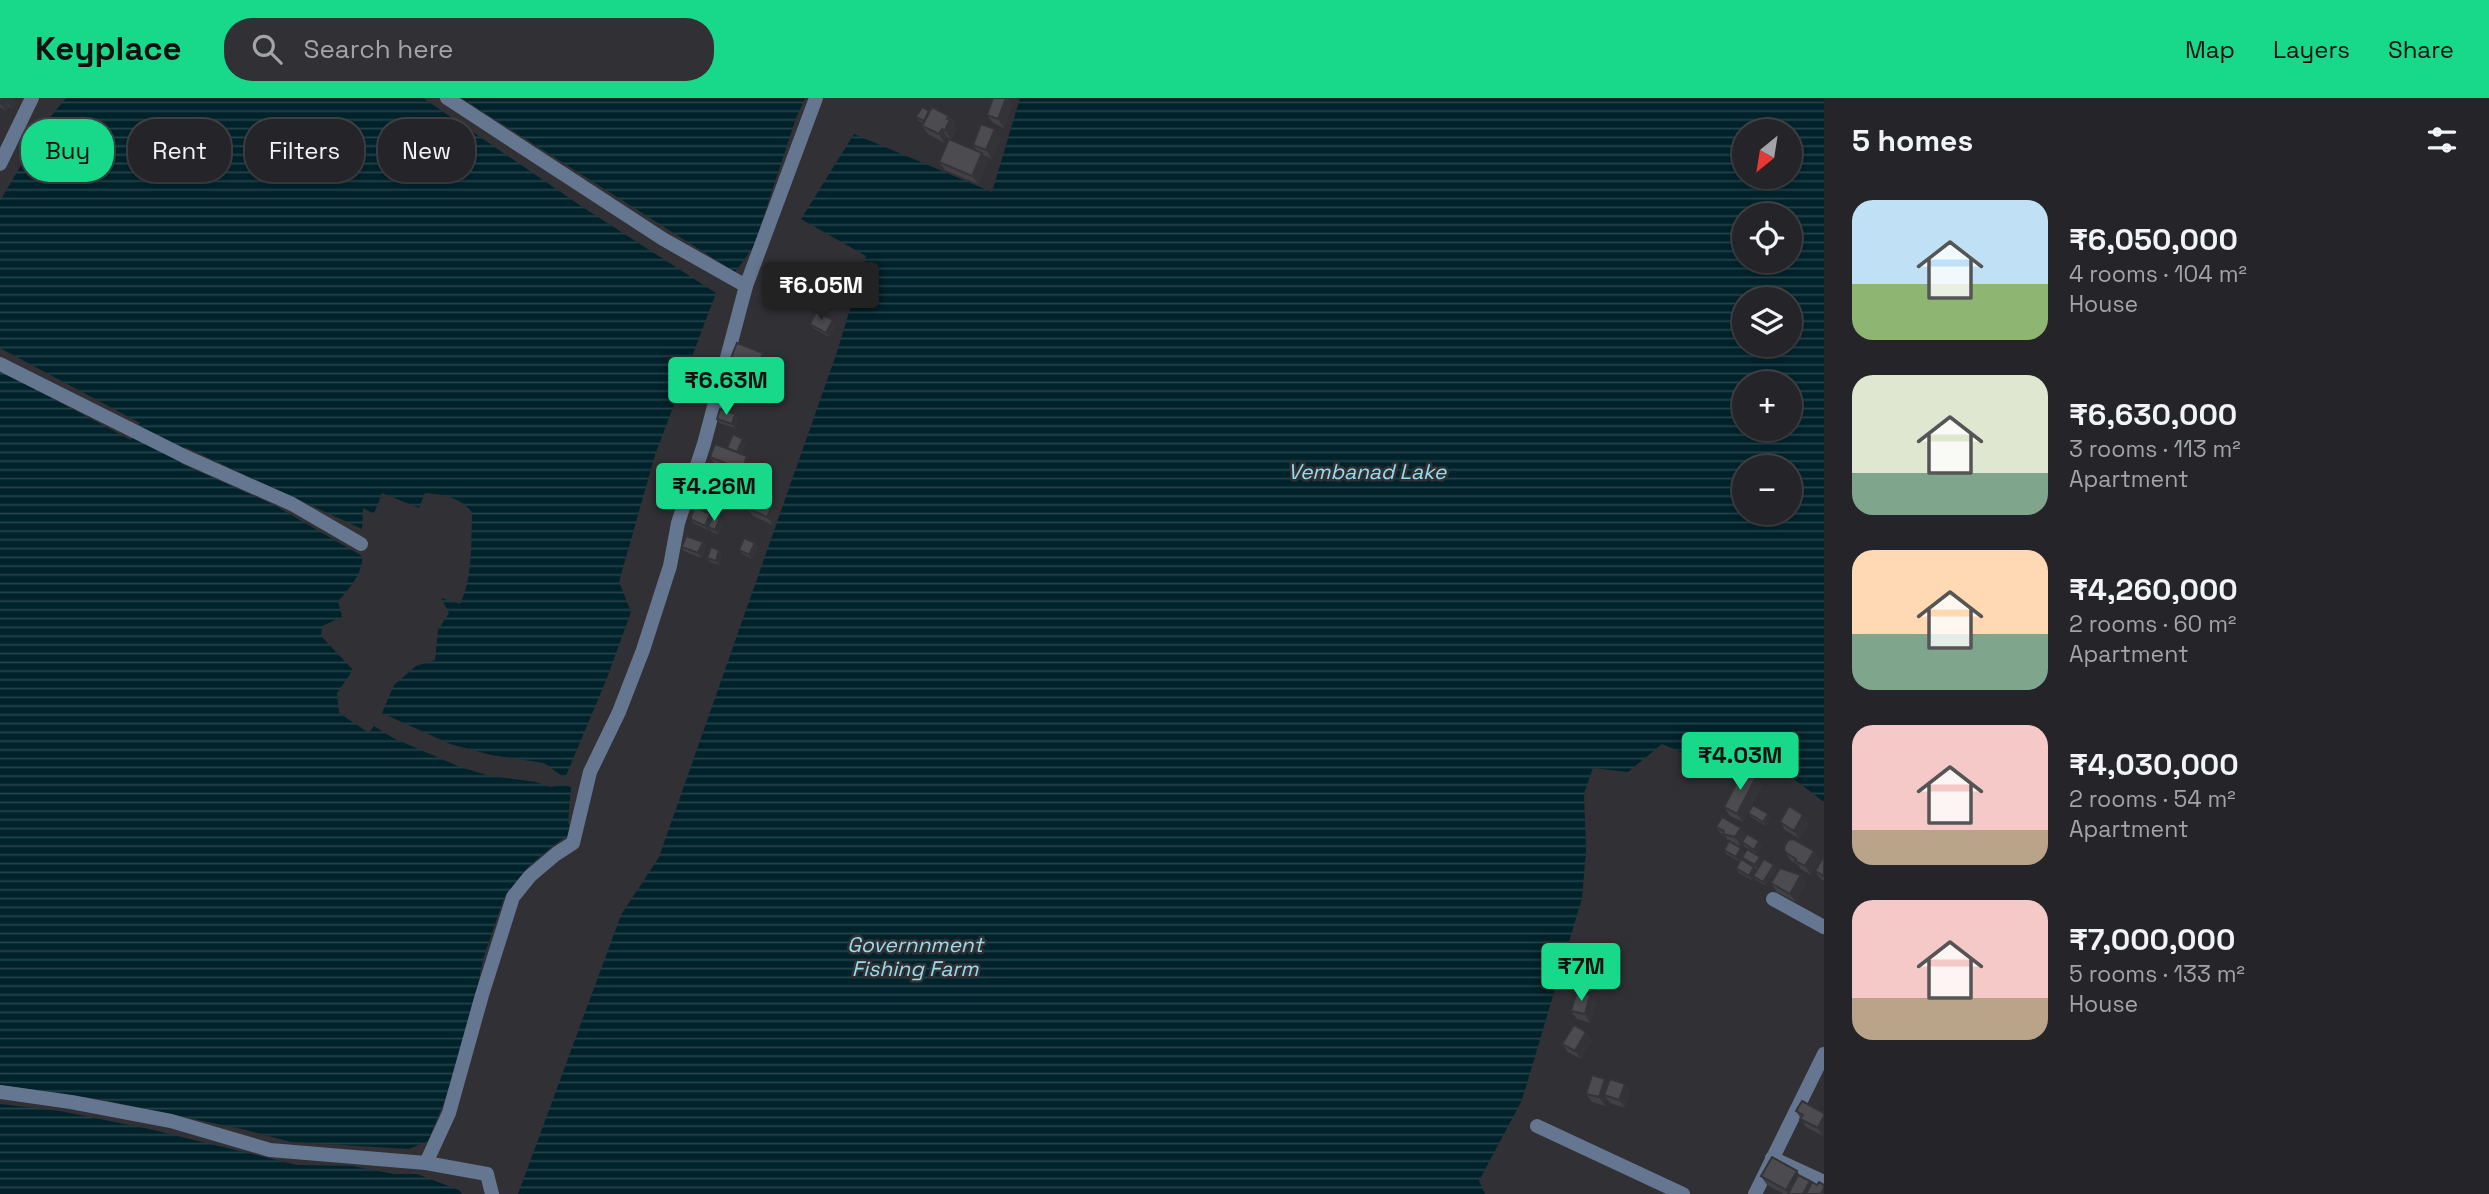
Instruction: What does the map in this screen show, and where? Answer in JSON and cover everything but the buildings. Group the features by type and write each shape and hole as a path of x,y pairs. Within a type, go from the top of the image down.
{"street":[{"path":"0,164 32,98"},
{"path":"447,98 663,239 746,286"},
{"path":"426,1163 449,1113 513,897 530,876 573,843 590,772 638,663 670,566 678,523 704,444 746,286 816,98"},
{"path":"0,364 186,457 292,505 361,544"},
{"path":"1773,899 1824,928"},
{"path":"1755,1194 1824,1054"},
{"path":"0,1092 171,1121 270,1150 426,1163 487,1174 492,1194"},
{"path":"1537,1126 1683,1194"},
{"path":"1772,1158 1824,1182"}],"water":[{"path":"66,98 423,98 454,119 378,119 378,182 475,182 475,134 716,293 655,455 619,582 631,612 565,778 544,763 491,755 450,744 382,713 394,685 416,666 435,660 438,630 449,613 441,598 460,604 471,559 472,512 467,507 451,498 425,493 419,508 382,493 374,514 363,508 362,529 185,447 180,463 274,505 362,556 358,574 338,601 342,617 322,626 321,636 353,670 337,693 339,713 369,733 374,726 393,738 460,767 490,776 536,782 551,787 562,784 571,787 568,822 572,834 529,866 504,898 483,959 471,1022 443,1105 428,1141 409,1149 291,1142 98,1099 0,1085 0,371 131,440 140,423 0,348 0,201 21,165 21,182 114,182 114,119 49,119"},
{"path":"461,98 805,98 754,246 735,272"},
{"name":"Vembanad Lake","path":"1020,98 1824,98 1824,802 1753,748 1740,745 1727,757 1736,776 1662,744 1628,772 1593,768 1584,793 1586,851 1582,898 1522,1100 1479,1181 1485,1194 518,1194 621,915 659,857 837,352 866,256 801,219 854,134 992,192"},
{"path":"0,1104 60,1111 145,1128 297,1165 352,1166 394,1174 417,1174 459,1190 462,1194 0,1194"}],"water label":[{"name":"Governnment Fishing Farm","path":"915,956"}]}
